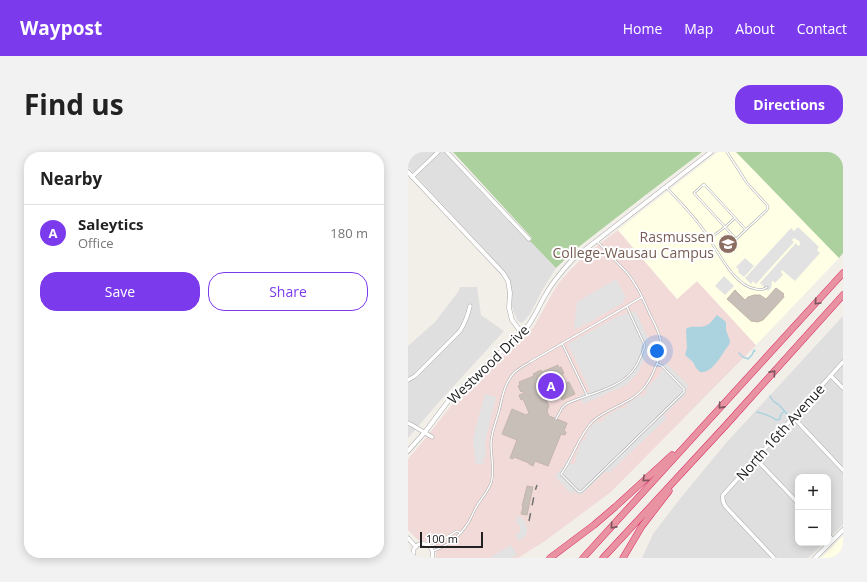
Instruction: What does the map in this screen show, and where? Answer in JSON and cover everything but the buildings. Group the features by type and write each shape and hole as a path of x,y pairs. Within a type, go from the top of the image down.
{"highway":[{"path":"584,558 843,273"},
{"path":"603,558 695,459 843,295"},
{"path":"550,558 594,525 675,452 686,445"},
{"path":"623,558 648,518 695,459"}],"street":[{"path":"412,177 438,152"},
{"path":"447,152 529,239"},
{"name":"Westwood Drive","path":"408,451 448,400 533,319 546,293 557,277 573,259 711,152"},
{"path":"408,172 503,273 508,281 510,293 509,308 512,320 521,332"},
{"path":"408,380 415,376 460,331 465,324 470,306"},
{"name":"North 16th Avenue","path":"774,558 723,503 723,495 843,362"},
{"path":"831,376 843,388"},
{"path":"794,417 843,470"},
{"path":"408,423 432,437"},
{"path":"756,459 795,500"},
{"path":"815,558 843,530"},
{"path":"408,538 416,546"},
{"path":"413,557 413,551 416,546 421,544 428,545 430,547 433,554 432,558"}],"lane":[{"path":"727,152 747,183 768,206 767,210 746,230 736,239 694,193 704,184 746,230"},
{"path":"666,187 694,218 725,264 744,286 760,290 767,287"},
{"path":"705,242 734,218"},
{"path":"596,241 628,275 642,297 656,327 660,340 661,352 651,378 642,390 630,400 594,421 580,439 561,474 579,492 582,491 684,392 684,388 662,366 657,364"},
{"path":"432,551 440,548 462,533 469,523 477,505 491,484 493,465 491,443 503,394 512,375 516,371 562,343 642,297"},
{"path":"556,419 564,406 574,400 611,387 622,381 636,366 645,346 627,307"},
{"path":"562,343 587,396"},
{"path":"430,547 457,531 462,533"}],"shaded area":[{"path":"408,152 445,152 556,268 530,314 523,322 521,323 518,321 514,313 512,306 511,285 508,276 408,167"},
{"name":"Rasmussen College-Wausau Campus","path":"718,152 736,152 839,258 756,345 697,281 677,299 618,230"},
{"path":"798,227 819,247 817,250 820,253 795,281 782,270 781,272 783,275 775,283 772,281 771,288 768,291 760,283 796,243 798,246 800,245 799,241 794,238 792,240 794,242 756,284 753,281 751,284 745,278 791,228 794,231"},
{"path":"618,230 677,299 697,281 756,345 611,492 545,541 518,558 436,558 436,552 431,543 418,540 408,530 408,459 455,401 533,328 558,284 572,268 588,253"},
{"path":"745,258 754,266 744,277 738,272 739,270 736,267"},
{"path":"724,276 734,286 725,295 715,286"},
{"path":"616,279 626,297 623,299 624,302 585,325 584,323 582,327 574,329 577,302"},
{"path":"460,287 477,287 481,315 504,331 408,438 408,346 435,322 458,292"},
{"path":"635,310 649,340 646,345 649,345 649,347 642,365 638,366 641,368 626,385 583,404 579,396 590,391 568,344 620,315 632,313"},
{"path":"843,316 843,525 831,536 831,474 795,474 795,546 821,546 808,558 642,558 653,534 726,443"},
{"path":"666,363 689,386 686,389 686,394 664,415 667,418 609,473 606,471 582,494 578,494 574,491 571,494 555,476 567,460 573,465 576,462 575,461 577,459 575,457 582,440 584,441 586,439 586,433 591,426 598,421 600,423 605,418 604,417 620,408 625,408 627,404 640,395 643,397 647,392 645,389 660,375 659,373"},
{"path":"485,394 496,397 485,442 486,457 483,458 484,464 476,464 473,441"},
{"path":"517,516 524,520 527,528 527,533 519,541 515,535 519,533 520,529 520,526 516,523"},
{"path":"843,536 843,558 819,558 823,556"},
{"path":"511,545 517,555 511,558 491,557"}],"green space":[{"path":"453,152 702,152 576,249 556,268 530,241 532,238"},
{"path":"736,152 843,152 843,253 839,258"}],"water":[{"path":"717,315 726,323 726,330 730,341 729,345 717,362 709,370 700,372 693,362 685,355 687,348 686,329 690,327 702,327 707,325"}],"waterway":[{"path":"739,353 748,359 754,350 755,351"},
{"path":"770,396 773,401 788,415"},
{"path":"757,412 776,420 780,419 781,414 784,412"}],"railway":[{"path":"529,521 537,485"}],"place":[{"name":"Rasmussen College-Wausau Campus","path":"728,244"},
{"name":"Saleytics","path":"551,386"}]}
